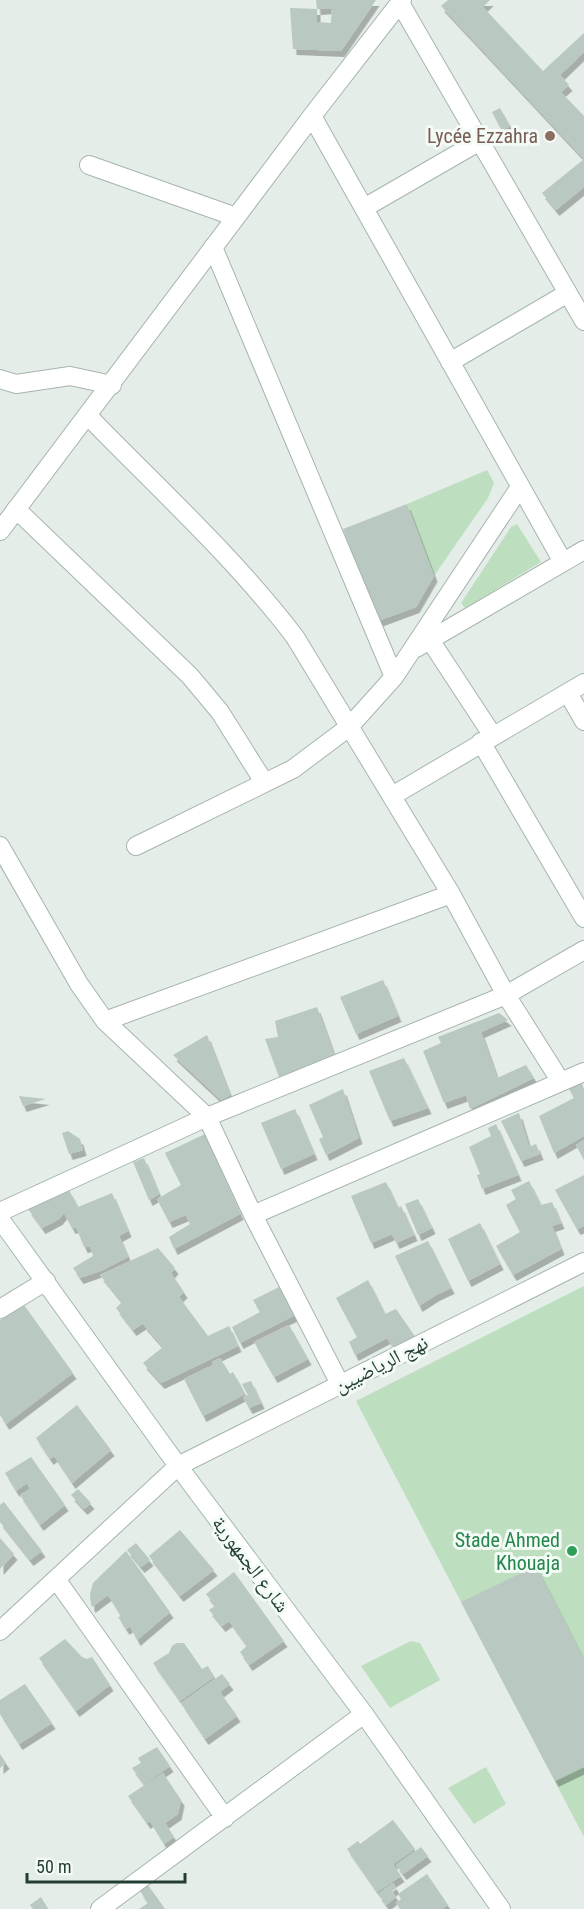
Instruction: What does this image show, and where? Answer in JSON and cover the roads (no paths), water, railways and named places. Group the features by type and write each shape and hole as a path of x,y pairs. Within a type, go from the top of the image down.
{"street":[{"path":"0,531 401,1 584,321"},
{"path":"312,116 562,562"},
{"path":"364,208 480,141"},
{"path":"89,165 236,217"},
{"path":"213,248 394,677"},
{"path":"450,362 568,292"},
{"path":"0,379 16,384 70,376 112,385"},
{"path":"88,416 268,601 295,637 451,894 506,995 561,1082"},
{"path":"136,846 292,769 349,727 394,677 520,486"},
{"path":"16,509 190,676 220,712 264,782"},
{"path":"412,650 584,550"},
{"path":"430,640 487,739 584,918"},
{"path":"392,796 584,683"},
{"path":"568,693 584,721"},
{"path":"0,846 79,984 105,1021 207,1117 253,1215 340,1384"},
{"path":"105,1021 451,894"},
{"path":"0,1212 207,1117 506,995 584,950"},
{"path":"253,1215 584,1072"},
{"name":"شارع الجمهورية","path":"0,1220 178,1466 364,1714 494,1906"},
{"name":"نهج الرياضيين","path":"0,1631 178,1466 584,1263"},
{"path":"0,1309 46,1281"},
{"path":"56,1579 225,1818"},
{"path":"100,1909 364,1714"}],"place":[{"name":"Lycée Ezzahra","path":"550,136"},
{"name":"Stade Ahmed Khouaja","path":"572,1551"}]}
